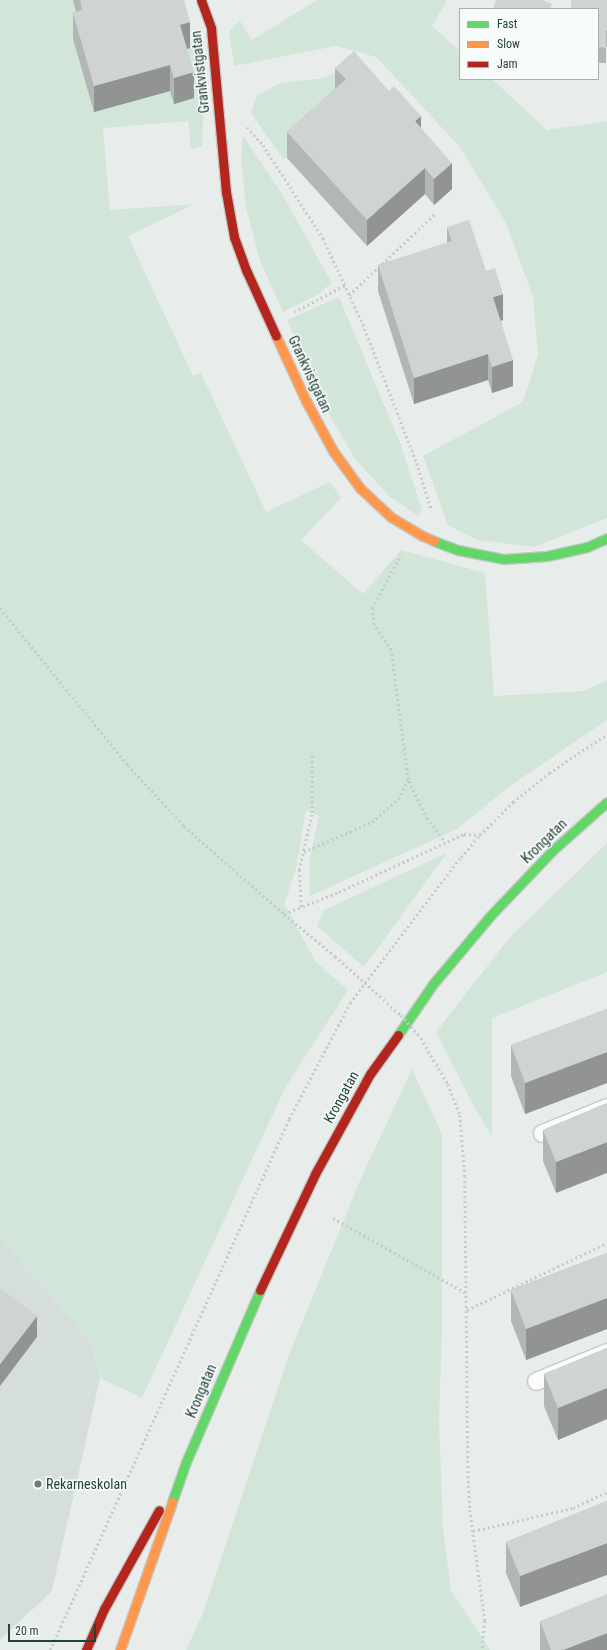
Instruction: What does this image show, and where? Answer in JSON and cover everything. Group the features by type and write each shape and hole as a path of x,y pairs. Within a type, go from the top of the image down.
{"street":[{"name":"Grankvistgatan","path":"201,0 211,28 226,192 234,237 247,272 306,401 333,451 360,488 391,517 414,531 458,550 504,558 547,556 587,547 607,538"},
{"name":"Krongatan","path":"120,1650 133,1617 186,1462 250,1312 315,1174 370,1074 433,984 490,916 553,850 607,802"},
{"name":"Krongatan","path":"86,1650 104,1609 186,1462"}],"lane":[{"path":"542,1133 607,1107"},
{"path":"536,1380 607,1352"}],"path":[{"path":"242,121 263,145 323,238 350,294 417,463 442,544"},
{"path":"350,294 434,214"},
{"path":"271,324 345,285"},
{"path":"414,531 372,608 374,625 391,650 408,780 427,818 446,842"},
{"path":"0,608 128,765 184,826 401,1015 421,1038 448,1084 460,1115 465,1176 468,1471 470,1510 485,1621 482,1650"},
{"path":"301,907 299,870 312,813 312,753"},
{"path":"304,852 372,822 398,799 408,780"},
{"path":"284,914 339,892 464,834 480,835"},
{"path":"333,1218 466,1294"},
{"path":"466,1310 607,1243"},
{"path":"473,1530 573,1508 607,1492"}],"shaded area":[{"name":"Rekarneskolan","path":"0,1238 91,1341 100,1378 52,1591 0,1640"}],"green space":[{"path":"0,0 73,0 180,51 189,44 195,42 204,102 202,146 191,149 188,121 103,128 110,210 195,204 128,236 193,376 201,373 266,512 330,482 341,498 301,540 363,594 401,550 485,573 494,696 584,691 607,680 607,720 510,786 457,829 310,896 309,861 319,816 306,810 296,869 284,904 316,962 348,990 285,1088 142,1398 100,1378 91,1341 0,1238"},
{"path":"317,0 447,0 432,26 459,50 459,80 493,80 547,130 607,121 607,518 534,547 477,540 448,525 423,456 523,402 538,354 533,297 505,221 459,146 376,57 336,46 234,66 229,31 240,21 252,40"},
{"path":"342,68 346,105 287,158 283,159 251,113 257,96 280,83 325,78"},
{"path":"243,136 282,194 332,283 315,296 283,312 260,261 246,208 241,158"},
{"path":"339,297 400,443 422,510 418,516 390,497 356,460 330,416 287,320"},
{"path":"607,843 607,972 492,1018 492,1137 470,1099 436,1032 510,937"},
{"path":"447,853 364,967 317,926 324,910"},
{"path":"412,1069 442,1134 442,1332 439,1418 443,1529 451,1590 490,1650 186,1650 203,1613 290,1352 361,1178"}],"building":[{"path":"80,0 184,0 190,22 180,25 194,72 174,78 170,65 94,86 73,13 82,10"},
{"path":"496,0 543,0 552,4 550,8 493,8"},
{"path":"571,0 607,0 606,48 599,47 599,8 571,8"},
{"path":"354,51 389,91 394,86 421,116 415,121 452,163 434,179 425,168 367,220 287,132 346,79 335,68"},
{"path":"469,220 486,271 495,268 503,294 493,297 513,360 492,367 488,354 414,378 378,265 452,241 447,227"},
{"path":"607,1009 607,1052 525,1083 511,1045"},
{"path":"607,1103 607,1142 556,1162 543,1130"},
{"path":"607,1253 607,1298 526,1329 511,1290"},
{"path":"0,1288 37,1316 0,1364"},
{"path":"607,1348 607,1388 558,1408 544,1374"},
{"path":"607,1501 607,1543 520,1576 506,1542"},
{"path":"607,1594 607,1633 563,1650 551,1650 540,1621"}],"traffic: fast":[{"path":"434,541 458,550 504,559 547,556 587,547 607,538"},
{"path":"398,1035 433,984 490,916 553,850 607,802"},
{"path":"172,1502 186,1462 260,1290"}],"traffic: slow":[{"path":"276,336 306,401 333,451 360,488 391,517 434,541"},
{"path":"120,1650 172,1502"}],"traffic: jam":[{"path":"201,0 211,28 226,192 234,237 247,272 276,336"},
{"path":"260,1290 315,1174 370,1074 398,1035"},
{"path":"86,1650 104,1609 159,1510"}],"place":[{"name":"Rekarneskolan","path":"38,1484"}]}
